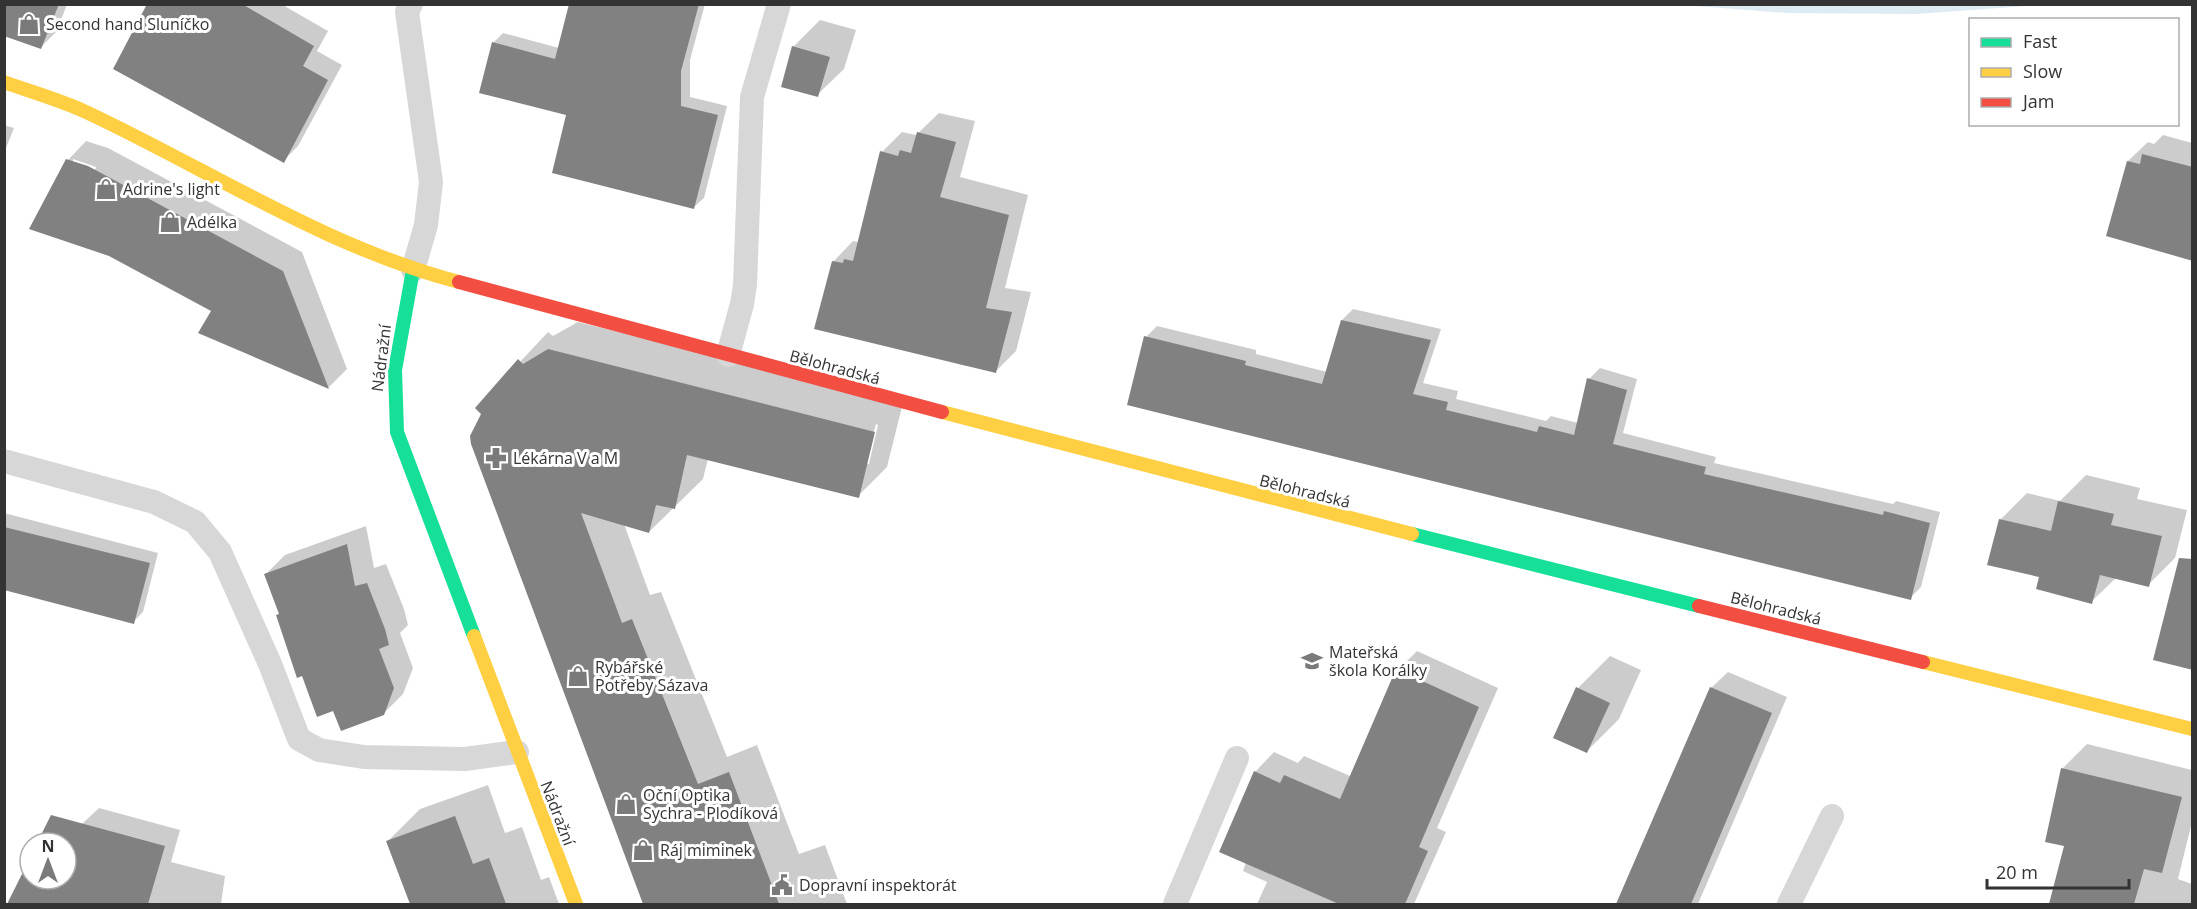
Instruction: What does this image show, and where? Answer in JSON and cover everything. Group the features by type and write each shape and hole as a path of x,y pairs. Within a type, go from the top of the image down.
{"street":[{"path":"4,82 84,111 296,221 413,270"},
{"name":"Bělohradská","path":"413,270 1227,488 2193,729"},
{"name":"Nádražní","path":"413,270 393,367 392,397 397,432 576,904"}],"lane":[{"path":"411,4 407,12 430,182 426,225 413,270"},
{"path":"728,355 745,285 752,97 779,4"},
{"path":"4,461 154,502 195,522 220,552 270,664 299,739 319,750 364,757 465,759 517,752"},
{"path":"1175,904 1237,758"},
{"path":"1789,904 1832,816"}],"shaded area":[{"path":"1683,5 2041,5 1916,14 1788,13"}],"building":[{"path":"4,4 59,4 41,49 4,36"},
{"path":"147,4 242,4 314,46 303,66 328,80 284,163 113,69"},
{"path":"569,4 699,4 681,71 681,106 718,115 694,209 552,173 566,115 479,93 492,42 555,59"},
{"path":"792,46 830,57 818,97 781,87"},
{"path":"917,132 956,142 940,197 1009,215 986,308 1012,312 996,373 814,329 832,261 843,263 844,259 853,261 880,151 898,156 900,150 911,153"},
{"path":"2142,154 2193,167 2193,261 2106,236 2127,161 2140,164"},
{"path":"66,159 88,166 283,271 329,389 198,333 211,311 109,256 29,229"},
{"path":"1341,320 1431,340 1413,394 1448,402 1446,410 1537,432 1539,426 1574,435 1587,378 1627,390 1613,444 1706,467 1704,474 1883,515 1884,511 1930,523 1911,600 1127,405 1144,336 1246,361 1245,365 1322,384"},
{"path":"548,349 875,432 859,498 687,455 675,509 656,505 649,533 581,513 622,623 632,619 698,784 729,772 779,904 643,904 471,444 470,436 481,414 475,408 518,359 523,364"},
{"path":"2058,501 2114,514 2111,525 2162,536 2149,587 2100,575 2092,604 2036,589 2039,577 1987,565 1999,519 2051,531"},
{"path":"4,527 150,563 134,624 4,590"},
{"path":"347,544 355,586 367,583 385,629 389,645 379,649 394,688 384,715 341,731 333,711 317,717 302,676 297,678 276,615 279,614 264,574"},
{"path":"2179,558 2193,559 2193,670 2153,660"},
{"path":"1396,669 1479,707 1419,847 1428,851 1405,904 1339,904 1219,852 1254,771 1280,783 1284,775 1340,799"},
{"path":"1576,687 1610,703 1587,753 1553,738"},
{"path":"1710,687 1772,713 1691,904 1616,904"},
{"path":"2061,768 2182,797 2162,873 2144,869 2134,904 2049,904 2064,846 2045,842"},
{"path":"51,815 165,846 148,904 7,904 18,882 18,891 78,891 78,831 43,831"},
{"path":"455,816 473,864 489,858 506,904 410,904 386,841"}],"traffic: fast":[{"path":"413,270 395,370 397,432 474,636"},
{"path":"1412,534 1699,606"}],"traffic: slow":[{"path":"4,82 86,112 269,206 362,249 459,282"},
{"path":"942,412 1412,534"},
{"path":"474,636 576,904"},
{"path":"1923,662 2192,729"}],"traffic: jam":[{"path":"459,282 942,412"},
{"path":"1699,606 1923,662"}],"place":[{"name":"Second hand Sluníčko","path":"29,24"},
{"name":"Adrine's light","path":"106,189"},
{"name":"Adélka","path":"170,222"},
{"name":"Lékárna V a M","path":"496,458"},
{"name":"Mateřská škola Korálky","path":"1312,661"},
{"name":"Rybářské Potřeby Sázava","path":"578,676"},
{"name":"Oční Optika Sychra - Plodíková","path":"626,804"},
{"name":"Ráj miminek","path":"643,850"},
{"name":"Dopravní inspektorát","path":"782,885"}]}
